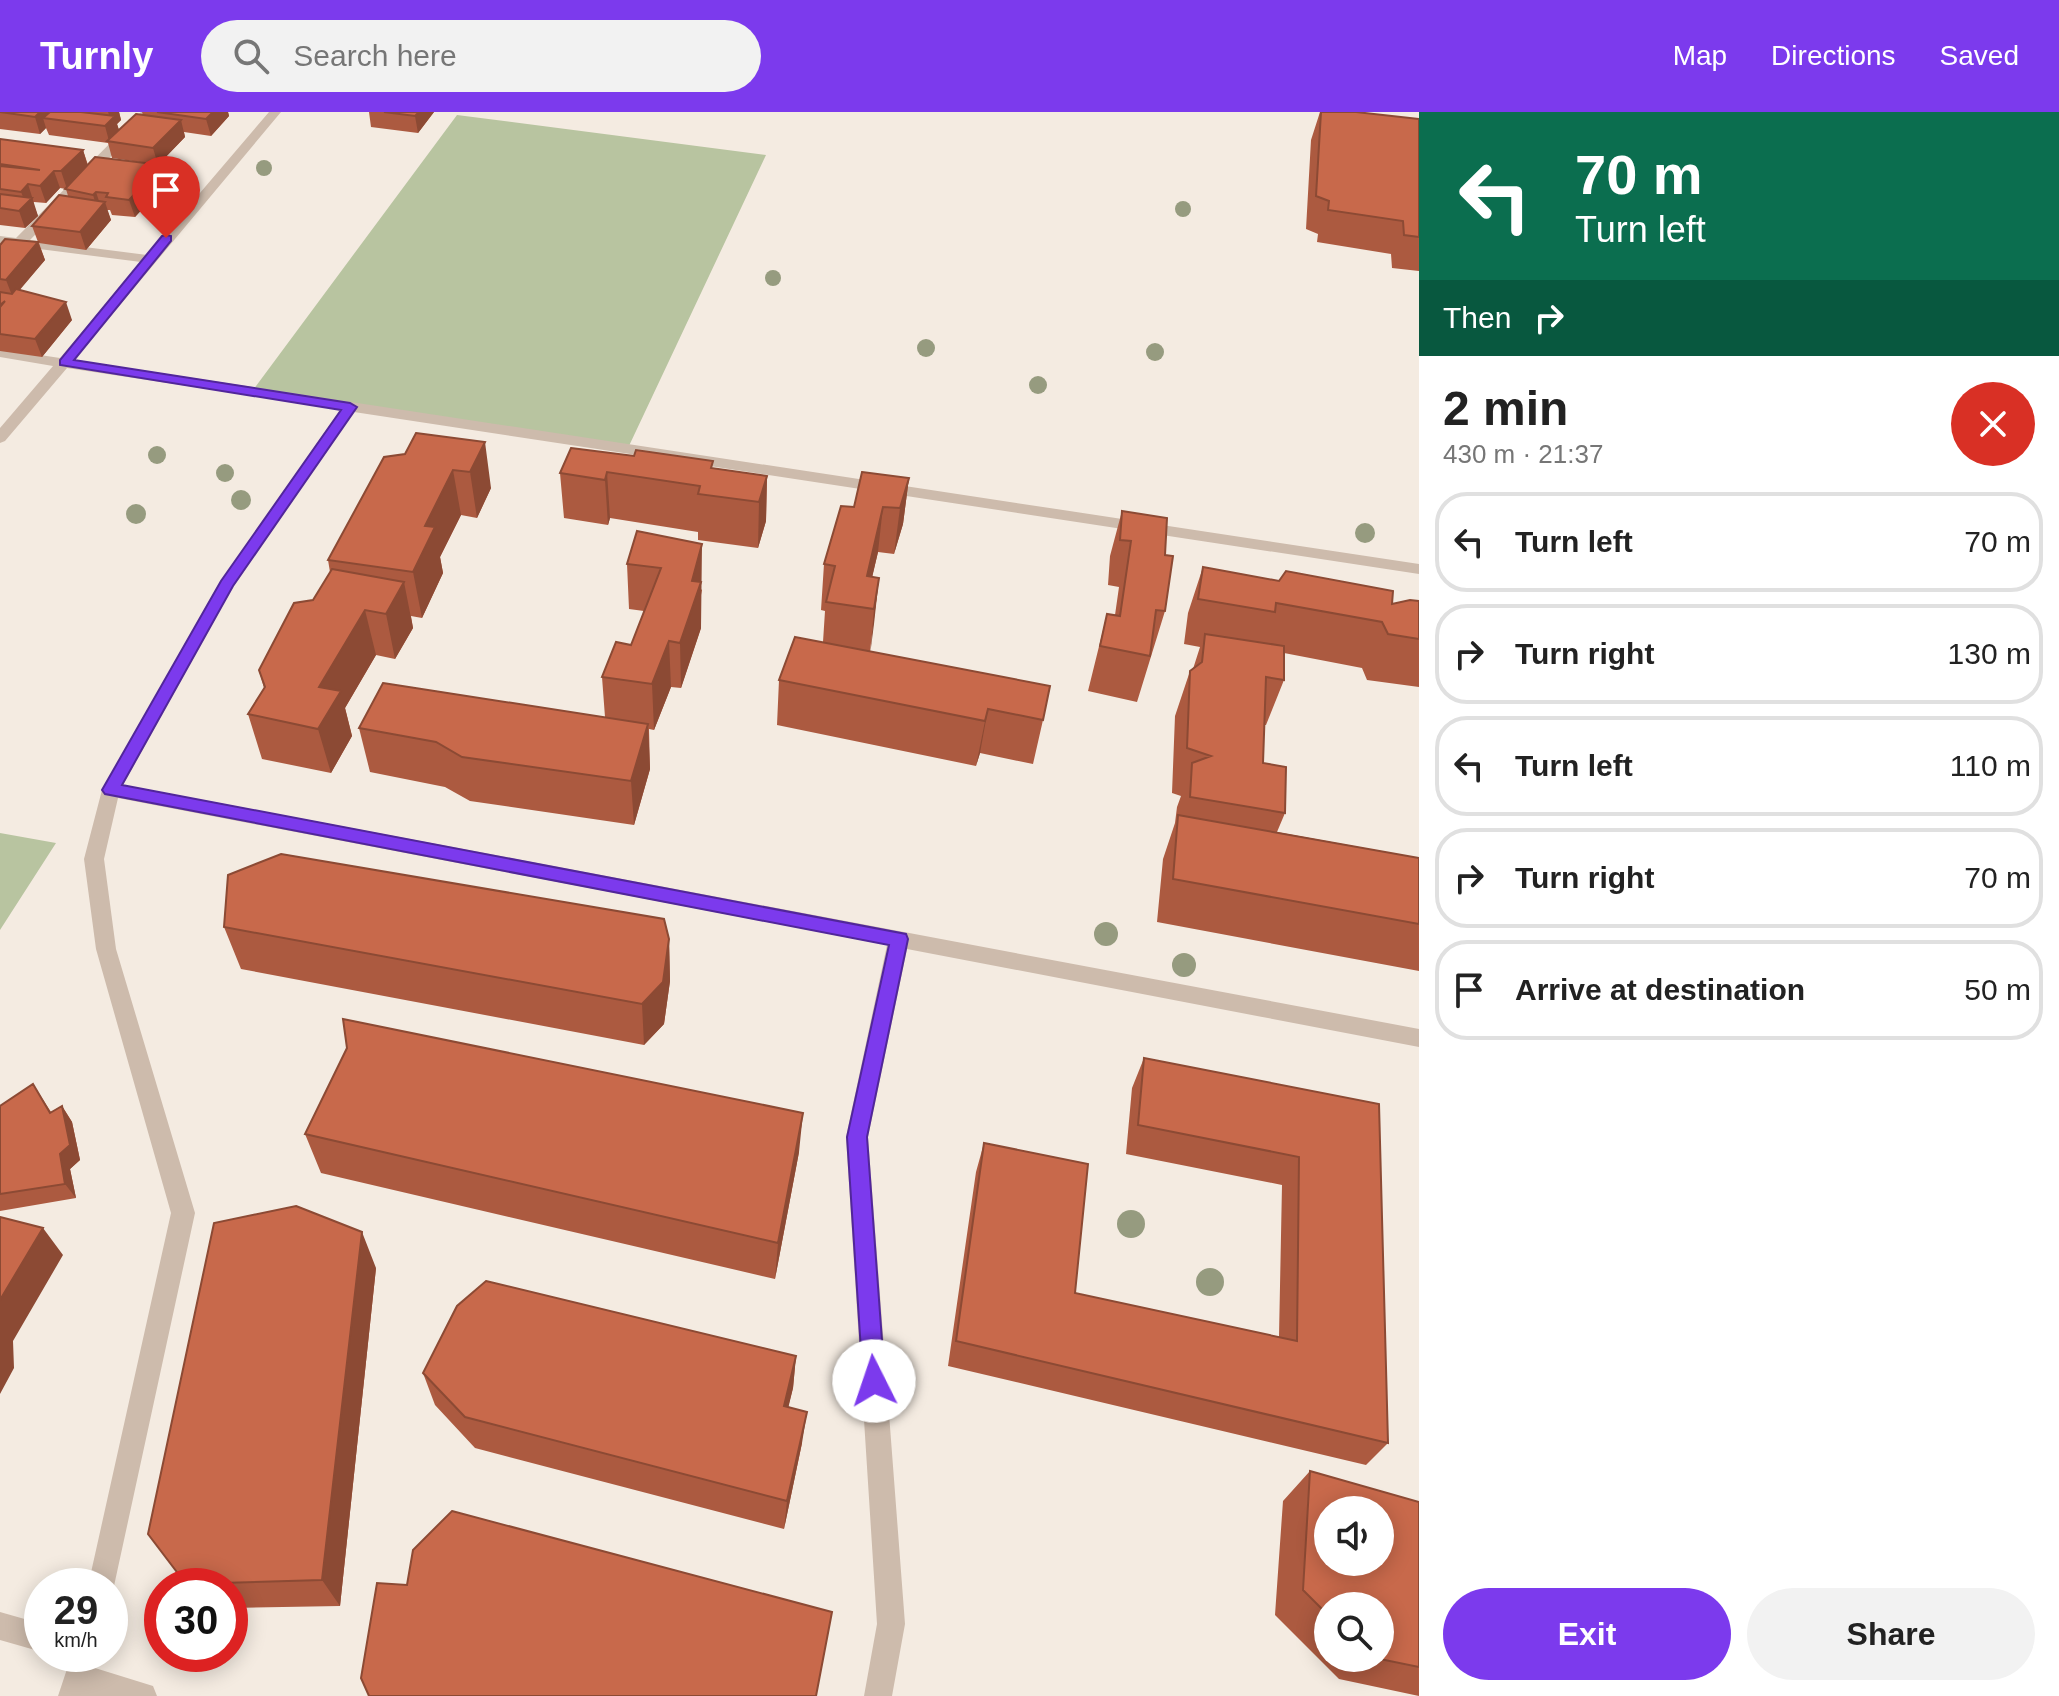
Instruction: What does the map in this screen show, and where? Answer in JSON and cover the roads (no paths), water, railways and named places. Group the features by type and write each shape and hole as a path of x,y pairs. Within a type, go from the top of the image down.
{"street":[{"path":"20,242 148,112"},
{"path":"0,438 275,112"},
{"path":"0,240 148,259"},
{"path":"0,353 1419,569"},
{"path":"105,1568 183,1213 106,949 94,859 111,790 226,585 350,407"},
{"path":"111,790 1419,1038"},
{"path":"878,1696 891,1624 857,1137 899,939"},
{"path":"0,1626 24,1633"},
{"path":"80,1676 143,1696"}]}
